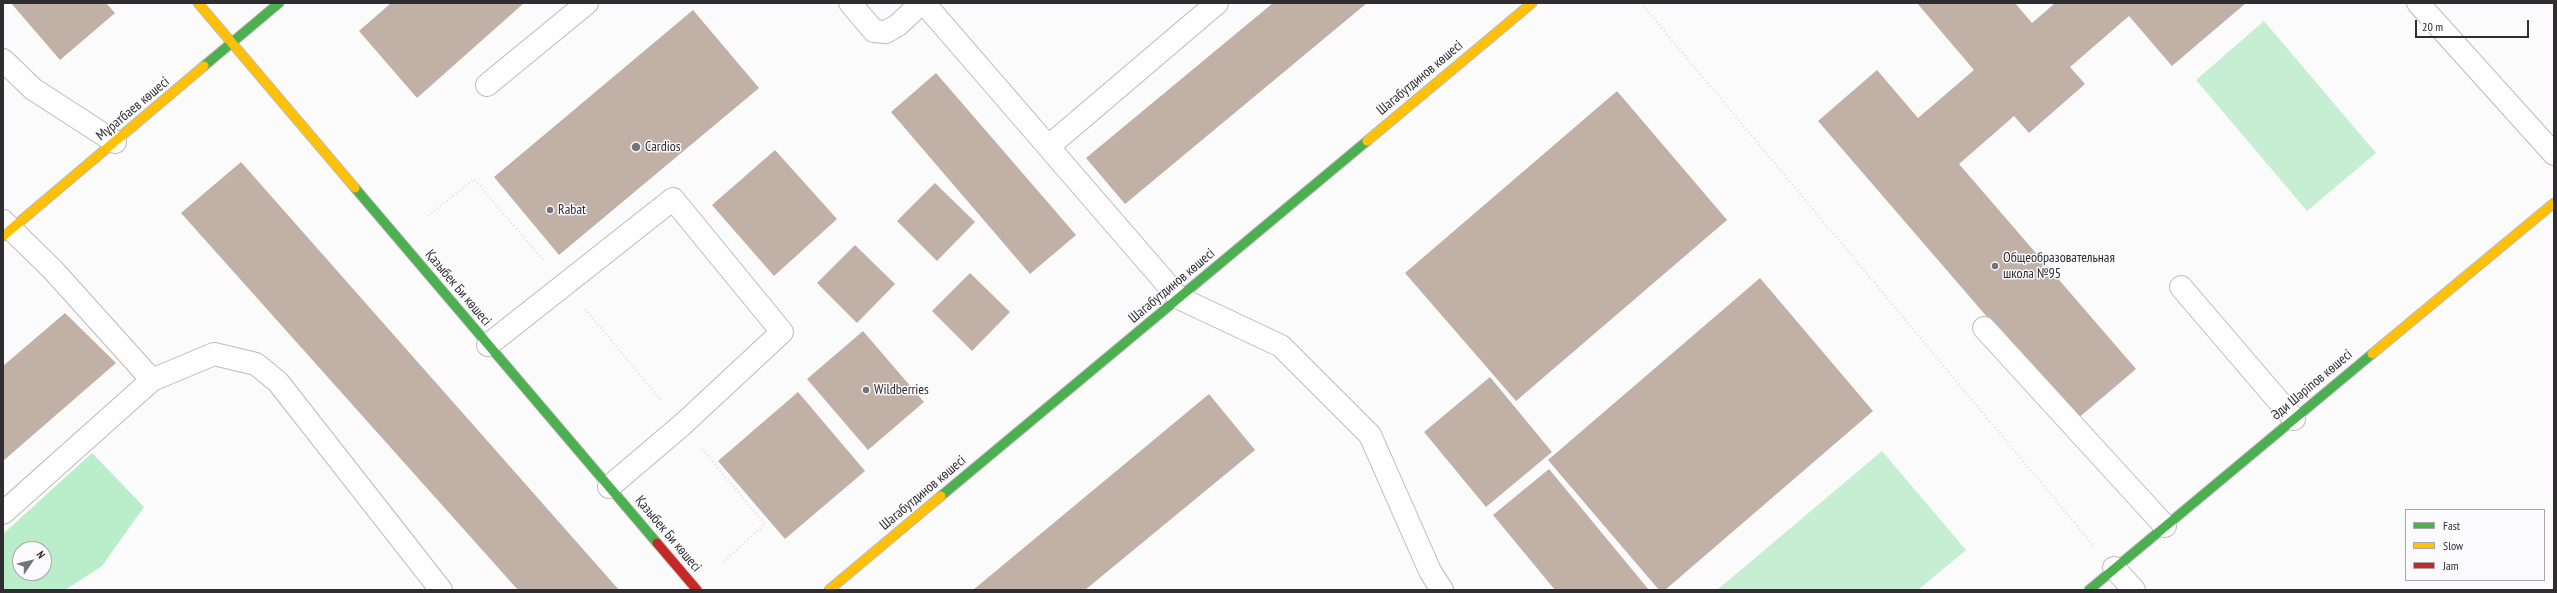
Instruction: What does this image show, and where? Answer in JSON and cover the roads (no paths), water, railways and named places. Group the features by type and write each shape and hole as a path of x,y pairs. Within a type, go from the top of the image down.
{"street":[{"name":"Қазыбек Би көшесі","path":"198,3 697,590"},
{"name":"Мұратбаев көшесі","path":"6,229 115,142 279,3"},
{"path":"487,85 587,3"},
{"path":"850,3 874,31 886,32 898,25 922,3 1049,146 1179,298 1281,346 1370,435 1430,571 1442,590"},
{"path":"1049,146 1217,3"},
{"name":"Шагабутдинов көшесі","path":"829,590 1532,3"},
{"path":"2418,3 2554,154"},
{"path":"3,60 33,89 115,142"},
{"path":"488,345 672,199 782,332 682,425 609,487"},
{"name":"Әди Шәріпов көшесі","path":"2089,590 2554,203"},
{"path":"6,229 53,270 152,380"},
{"path":"2181,287 2294,419"},
{"path":"1984,328 2165,526"},
{"path":"3,513 152,380 214,354 256,364 278,382 441,590"},
{"path":"2114,568 2134,590"}],"place":[{"name":"Cardios","path":"636,147"},
{"name":"Rabat","path":"550,210"},
{"name":"Общеобразовательная школа №95","path":"1995,266"},
{"name":"Wildberries","path":"866,390"}]}
